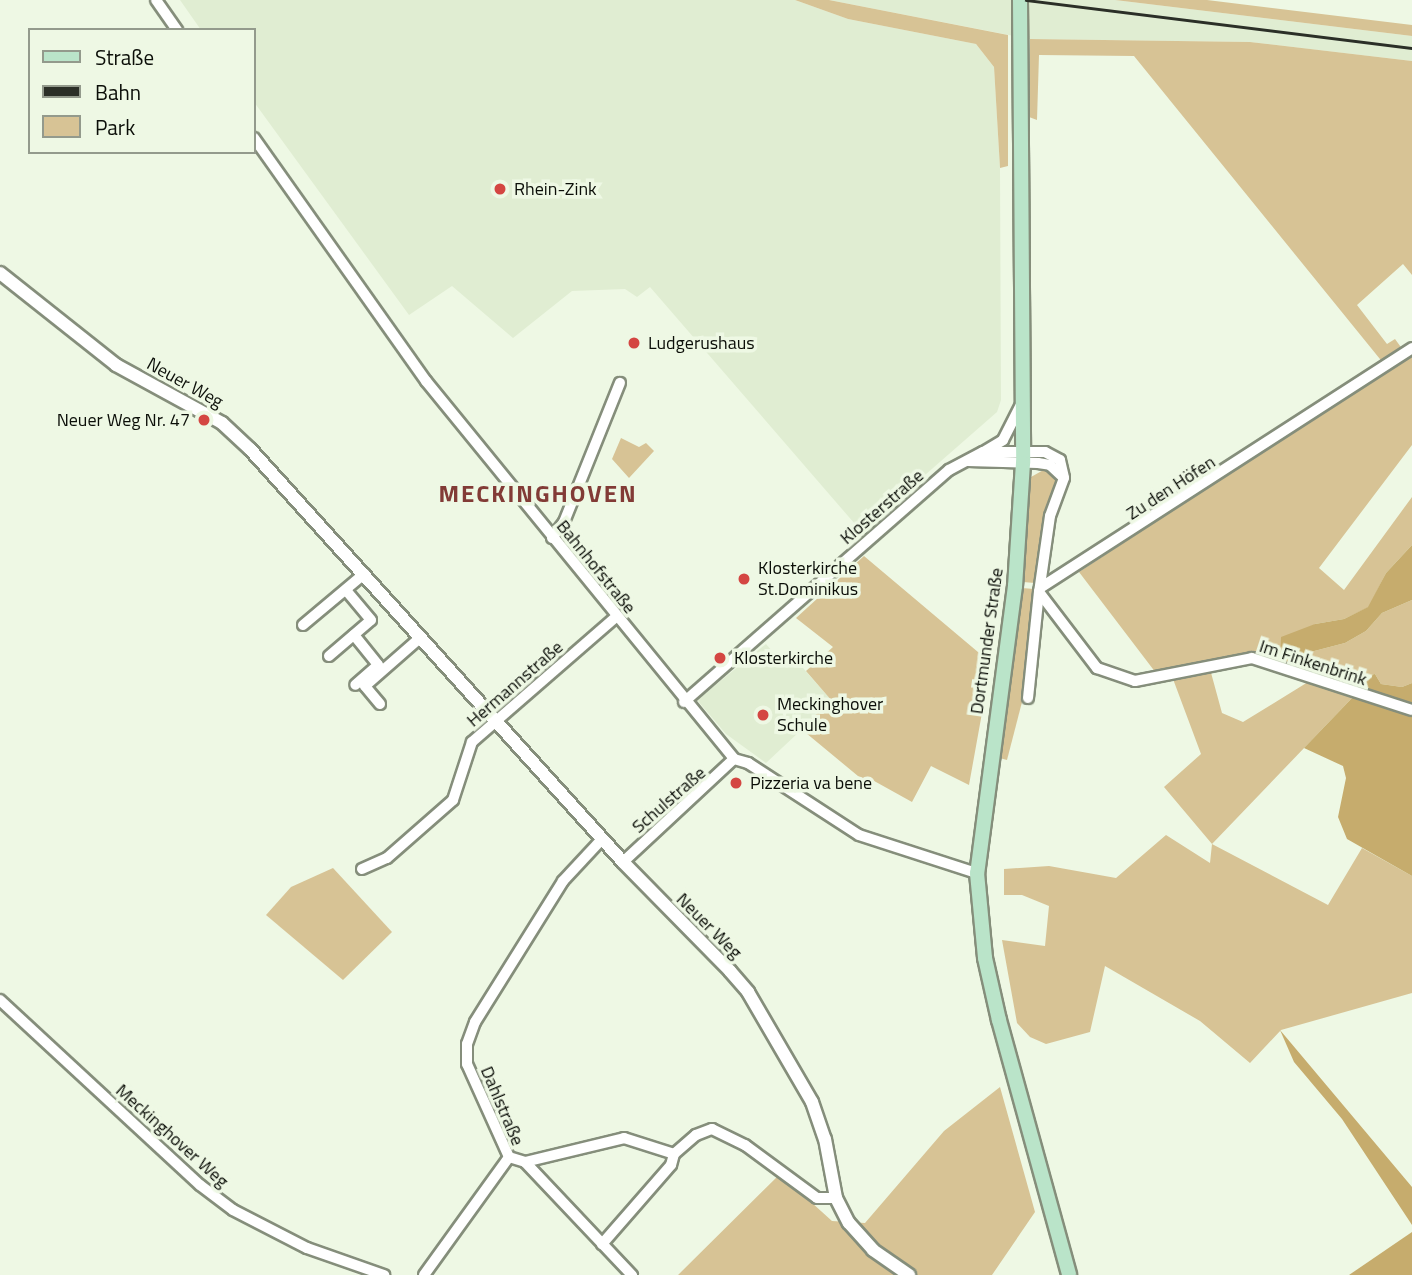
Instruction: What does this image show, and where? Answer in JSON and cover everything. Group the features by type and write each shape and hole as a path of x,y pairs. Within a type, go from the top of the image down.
{"main road":[{"name":"Dortmunder Straße","path":"1020,0 1020,406 1023,458 1016,586 977,873 985,958 999,1020 1069,1275"}],"street":[{"path":"156,0 176,28"},
{"name":"Bahnhofstraße","path":"256,141 410,359 684,702 734,759 748,763 859,835 977,873"},
{"name":"Neuer Weg","path":"0,273 116,365 222,423 364,575 623,862 748,992 813,1102 825,1139 836,1198 849,1223 873,1250 909,1275"},
{"name":"Zu den Höfen","path":"1040,590 1412,348"},
{"path":"552,538 564,522 620,383"},
{"name":"Klosterstraße","path":"684,702 936,480 1003,440 1020,406"},
{"path":"983,452 1023,458"},
{"path":"967,461 1023,458 1045,452 1060,460 1064,478 1050,516 1028,698"},
{"path":"303,625 364,575"},
{"path":"329,656 371,620 346,590"},
{"name":"Im Finkenbrink","path":"1040,590 1090,662 1118,679 1161,678 1252,658 1412,710"},
{"name":"Hermannstraße","path":"362,869 387,859 453,800 468,750 616,617"},
{"path":"354,635 380,668"},
{"path":"355,685 421,638"},
{"path":"380,668 365,686 380,704"},
{"name":"Schulstraße","path":"623,862 734,759"},
{"name":"Dahlstraße","path":"424,1275 509,1157 467,1065 467,1044 475,1022 563,881 602,839"},
{"name":"Meckinghover Weg","path":"0,1000 200,1185 233,1210 307,1248 384,1275"},
{"path":"601,1244 671,1165 674,1154 696,1135 712,1129 745,1145 817,1198 836,1198"},
{"path":"525,1162 624,1138 674,1154"},
{"path":"509,1157 525,1162 632,1275"}],"shaded area":[{"name":"Rhein-Zink","path":"180,0 795,0 848,19 976,44 994,67 1000,168 1001,400 997,412 861,531 650,287 637,297 625,289 572,291 513,338 452,286 409,315 256,105 256,28 200,28"},
{"path":"829,0 1115,0 1412,36 1412,61 1250,42 1030,39"},
{"path":"1412,545 1412,600 1382,613 1366,631 1345,643 1299,655 1313,667 1354,678 1375,674 1381,684 1402,687 1412,683 1412,876 1347,839 1338,817 1346,778 1343,766 1304,748 1353,697 1308,682 1309,676 1280,665 1281,637 1315,624 1344,619 1368,607 1386,573"},
{"name":"Meckinghover Schule","path":"766,644 779,659 789,652 832,701 766,763 726,734 697,700"},
{"path":"1280,1030 1412,1187 1412,1225 1342,1119 1294,1062"},
{"path":"1412,1232 1412,1275 1349,1275"}],"green space":[{"path":"795,0 829,0 1008,35 1008,166 1000,168 994,67 976,44 848,19"},
{"path":"1115,0 1207,0 1412,25 1412,36"},
{"path":"1030,39 1250,42 1412,61 1412,275 1403,264 1357,305 1387,344 1395,339 1403,350 1384,364 1134,56 1039,55 1037,120 1029,117"},
{"path":"1412,353 1412,445 1319,568 1344,590 1412,497 1412,545 1386,573 1369,607 1344,619 1315,624 1280,665 1264,658 1159,677 1079,572"},
{"path":"621,438 639,447 646,443 654,451 629,478 612,459"},
{"path":"1047,468 1058,483 1043,526 1035,583 1023,582 1031,477"},
{"path":"864,556 991,663 969,785 931,766 912,802 867,777 864,781 800,728 832,701 806,671 833,647 796,618"},
{"path":"1022,588 1034,589 1022,702 1007,760 996,757"},
{"path":"1412,600 1412,683 1402,687 1381,684 1375,674 1354,678 1313,667 1299,655 1345,643 1366,631 1382,613"},
{"path":"1210,669 1222,713 1243,722 1308,682 1353,697 1212,844 1164,787 1201,754 1173,679"},
{"path":"1166,835 1210,863 1212,844 1328,905 1362,848 1412,876 1412,993 1281,1030 1250,1063 1200,1021 1105,966 1090,1032 1046,1044 1030,1037 1017,1023 1002,940 1045,946 1049,906 1022,895 1004,895 1004,869 1049,866 1116,878"},
{"path":"333,868 392,932 343,980 266,915 291,887"},
{"path":"1000,1087 1035,1212 992,1275 678,1275 780,1174 832,1221 865,1223 944,1131"}],"railway":[{"path":"1026,0 1412,48"}],"place":[{"name":"Rhein-Zink","path":"500,189"},
{"name":"Ludgerushaus","path":"634,343"},
{"name":"Neuer Weg Nr. 47","path":"204,420"},
{"name":"Klosterkirche St.Dominikus","path":"744,579"},
{"name":"Klosterkirche","path":"720,658"},
{"name":"Meckinghover Schule","path":"763,715"},
{"name":"Pizzeria va bene","path":"736,783"}],"district":[{"name":"MECKINGHOVEN","path":"538,494"}]}
